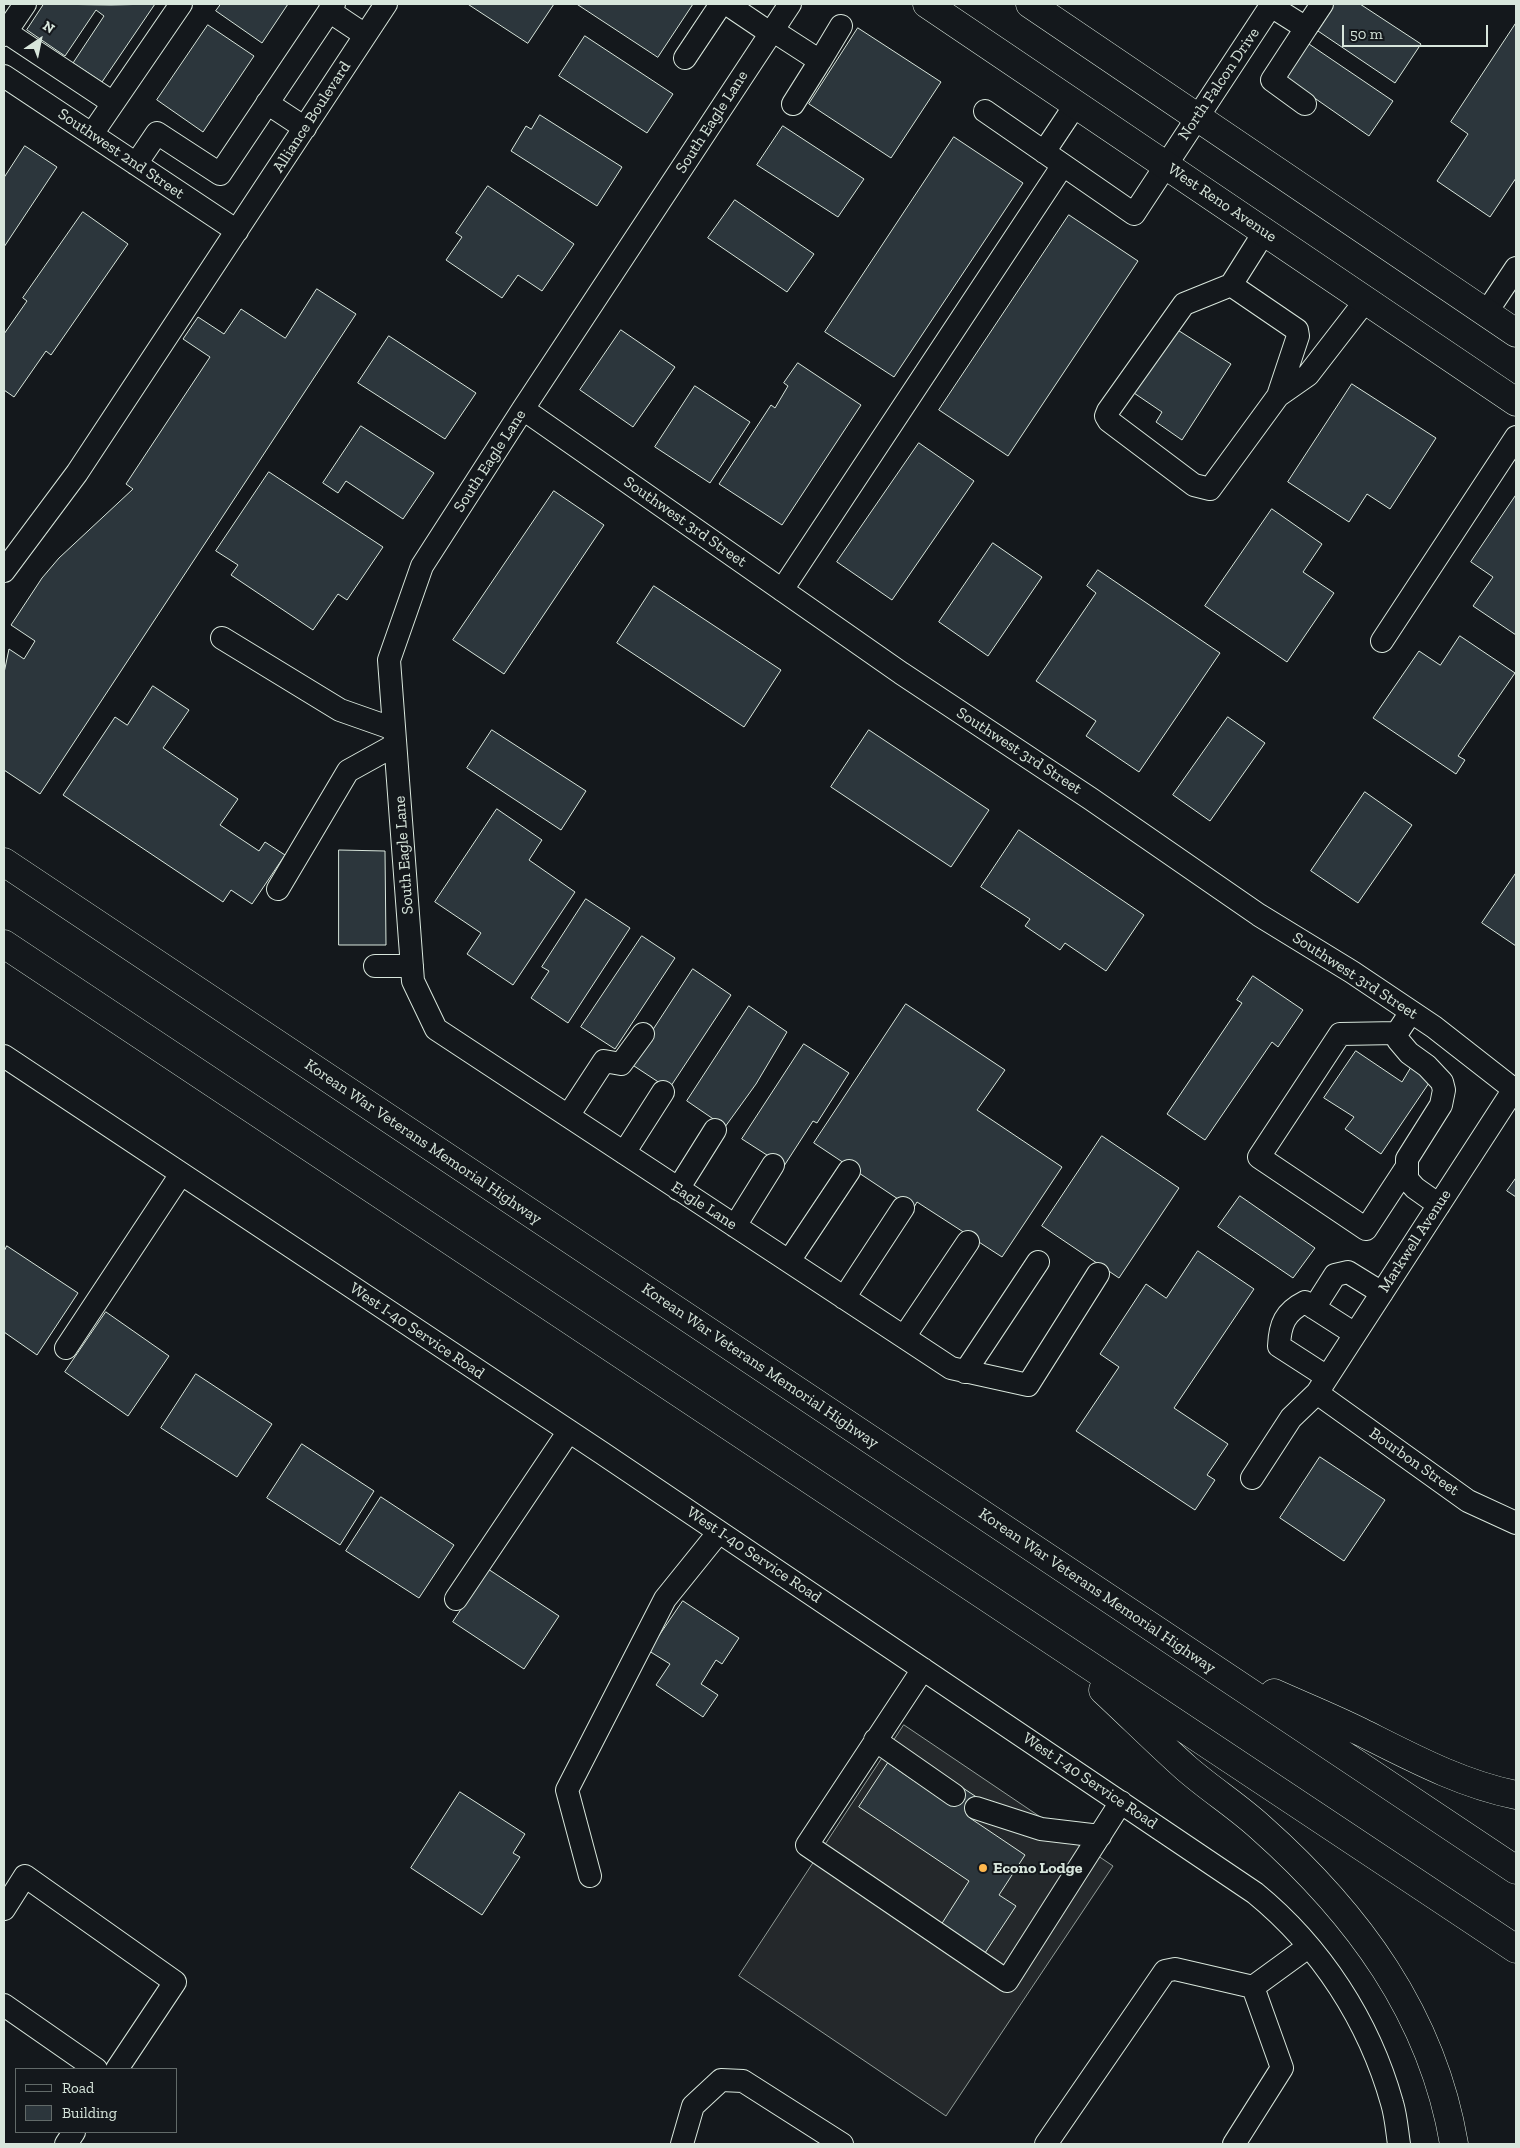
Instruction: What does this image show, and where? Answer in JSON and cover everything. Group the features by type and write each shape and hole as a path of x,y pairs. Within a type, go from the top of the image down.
{"main road":[{"name":"West Reno Avenue","path":"927,4 1516,402"},
{"path":"1030,4 1516,333"},
{"name":"Korean War Veterans Memorial Highway","path":"4,862 1516,1870"},
{"path":"4,944 1516,1949"},
{"path":"1048,1638 1186,1769 1260,1826 1320,1884 1354,1923 1378,1955 1416,2025 1430,2058 1454,2144"},
{"path":"1204,1662 1359,1731 1433,1768 1471,1782 1516,1795"}],"street":[{"path":"25,4 5,34 113,103"},
{"path":"92,134 181,4"},
{"name":"Alliance Boulevard","path":"4,571 77,474 386,4"},
{"path":"684,58 721,4"},
{"path":"727,4 820,61"},
{"name":"South Eagle Lane","path":"412,973 389,660 422,566 523,409 790,4"},
{"path":"1305,104 1272,80 1322,4"},
{"path":"1271,5 1306,28"},
{"name":"North Falcon Drive","path":"1063,165 1134,214 1271,5"},
{"path":"136,164 157,133 220,174 332,7 365,36"},
{"path":"793,104 841,26"},
{"name":"Southwest 2nd Street","path":"4,76 237,231"},
{"path":"268,103 305,128"},
{"path":"1044,152 1076,104"},
{"path":"782,590 1063,165 985,111"},
{"path":"1231,286 1297,330 1298,336 1278,396 1210,489 1194,485 1109,422 1106,416 1184,304 1231,286 1265,232"},
{"path":"1486,313 1516,268"},
{"path":"1278,396 1308,375 1366,300"},
{"name":"Southwest 3rd Street","path":"523,409 900,673 1091,799 1259,915 1352,972 1434,1027 1515,1090"},
{"path":"1382,641 1516,438"},
{"path":"222,638 340,710 395,737 348,771 278,889"},
{"path":"375,966 412,973"},
{"name":"Eagle Lane","path":"412,973 436,1029 951,1368 1028,1385 1098,1274"},
{"path":"1410,1011 1397,1033 1398,1040 1409,1053 1427,1066 1442,1082 1444,1090 1441,1105 1407,1158 1407,1179 1415,1188 1439,1205"},
{"path":"1397,1033 1340,1034 1259,1157 1366,1230 1406,1168"},
{"path":"568,1116 604,1061 621,1064 643,1034"},
{"name":"West I-40 Service Road","path":"7,1066 181,1174 569,1431 1255,1893 1278,1912 1322,1962 1359,2018 1376,2055 1393,2105 1399,2144"},
{"name":"Markwell Avenue","path":"1252,1478 1291,1418 1322,1385 1515,1090"},
{"path":"624,1153 663,1092"},
{"path":"678,1189 715,1130"},
{"path":"735,1226 773,1165"},
{"path":"789,1261 849,1171"},
{"path":"66,1348 181,1174"},
{"path":"844,1298 903,1208"},
{"path":"904,1337 968,1242"},
{"path":"966,1372 1038,1262"},
{"path":"1355,1334 1314,1308 1335,1275 1348,1272 1382,1293"},
{"name":"Bourbon Street","path":"1314,1308 1305,1302 1292,1308 1280,1328 1279,1346 1322,1385 1468,1501 1516,1523"},
{"path":"456,1598 569,1431"},
{"path":"590,1876 567,1790 665,1599 719,1532"},
{"path":"923,1668 807,1845 1006,1981 1122,1802"},
{"path":"876,1740 954,1795"},
{"path":"976,1808 1041,1828 1100,1836"},
{"path":"4,1909 25,1876 176,1982 117,2068"},
{"path":"1046,2144 1165,1971 1176,1969 1253,1987 1308,1947"},
{"path":"1234,2144 1282,2068 1253,1987"},
{"path":"4,2005 95,2068"},
{"path":"682,2144 693,2106 721,2080 743,2081 842,2144"},
{"path":"66,2144 73,2133"}],"shaded area":[{"path":"904,1725 1113,1866 946,2116 739,1976"}],"building":[{"path":"44,4 155,4 102,82 73,63 104,16 96,10 65,56 27,30"},
{"path":"221,4 288,4 262,43 216,11"},
{"path":"468,4 554,4 528,43"},
{"path":"577,4 693,4 658,57"},
{"path":"1332,4 1360,4 1421,44 1395,83 1315,29"},
{"path":"1516,23 1516,178 1490,217 1437,181 1468,134 1451,122"},
{"path":"208,25 254,56 203,132 157,100"},
{"path":"858,28 941,82 891,158 809,104"},
{"path":"585,36 673,94 647,133 559,76"},
{"path":"1306,42 1393,101 1369,136 1283,76"},
{"path":"540,115 622,167 597,206 511,151 526,126 531,129"},
{"path":"783,126 864,179 838,217 757,165"},
{"path":"954,137 1023,183 894,377 825,332"},
{"path":"25,146 57,167 4,247 4,178"},
{"path":"488,186 574,244 542,291 518,275 502,298 446,260 462,237 456,233"},
{"path":"735,200 814,254 787,292 708,238"},
{"path":"83,212 128,244 51,355 46,351 14,397 4,390 4,334 27,301 23,298"},
{"path":"1069,215 1138,261 1008,456 939,410"},
{"path":"317,289 356,314 40,794 4,770 4,673 9,649 24,659 35,641 11,625 42,578 59,558 133,489 126,484 210,357 183,339 198,317 224,334 241,309 285,338"},
{"path":"1173,327 1231,364 1182,440 1156,422 1162,412 1131,391"},
{"path":"621,330 675,367 633,427 580,390"},
{"path":"389,336 476,393 445,439 358,383"},
{"path":"798,363 861,405 782,525 719,484 771,405 775,408 788,386 784,383"},
{"path":"1352,384 1436,438 1390,509 1367,494 1349,522 1288,482"},
{"path":"695,386 750,422 710,483 655,447"},
{"path":"361,426 434,473 403,519 346,481 338,493 323,483"},
{"path":"919,443 974,481 892,600 837,562"},
{"path":"269,472 383,547 347,600 338,594 313,630 231,575 238,565 216,551"},
{"path":"554,491 604,525 504,674 453,640"},
{"path":"1516,495 1516,635 1473,606 1493,577 1471,562"},
{"path":"1272,509 1322,544 1303,572 1334,593 1287,662 1205,606"},
{"path":"993,543 1042,577 988,656 939,622"},
{"path":"1098,570 1220,653 1139,772 1086,736 1096,721 1036,681 1096,593 1087,586"},
{"path":"654,586 781,670 744,727 617,643"},
{"path":"1460,636 1515,673 1458,756 1465,760 1456,774 1373,718 1419,651 1440,665"},
{"path":"153,686 189,710 163,748 238,799 220,825 259,851 265,842 285,855 252,904 231,890 223,902 63,795 115,717 127,725"},
{"path":"1228,717 1265,743 1210,821 1173,795"},
{"path":"492,730 586,791 561,830 467,768"},
{"path":"869,730 989,810 951,867 831,787"},
{"path":"1365,792 1412,825 1358,903 1311,871"},
{"path":"497,809 542,840 529,860 575,892 513,985 467,954 481,933 435,902"},
{"path":"1019,830 1144,915 1106,971 1065,943 1060,950 1025,926 1030,919 981,887"},
{"path":"339,850 385,851 386,945 339,945"},
{"path":"1516,873 1516,946 1482,923"},
{"path":"586,899 630,928 568,1023 531,998 549,971 542,967"},
{"path":"642,936 675,958 615,1049 581,1027"},
{"path":"693,969 731,995 669,1089 631,1064"},
{"path":"1253,976 1303,1010 1278,1047 1272,1042 1205,1140 1167,1114 1242,1003 1237,1000"},
{"path":"906,1004 1005,1070 977,1110 1062,1167 1002,1257 917,1202 913,1209 814,1143"},
{"path":"749,1006 787,1032 756,1084 725,1127 687,1101"},
{"path":"804,1044 849,1073 817,1123 813,1121 784,1166 742,1139"},
{"path":"1356,1051 1402,1082 1411,1067 1431,1080 1381,1154 1345,1129 1354,1117 1324,1098"},
{"path":"1102,1136 1179,1188 1119,1278 1042,1226"},
{"path":"1516,1178 1516,1197 1507,1191"},
{"path":"1240,1196 1315,1248 1293,1278 1218,1227"},
{"path":"7,1246 78,1293 37,1355 4,1332 4,1252"},
{"path":"1198,1251 1254,1289 1174,1408 1228,1444 1207,1475 1215,1480 1195,1510 1076,1431 1119,1367 1100,1354 1146,1284 1166,1298"},
{"path":"106,1312 169,1356 128,1416 65,1372"},
{"path":"196,1374 272,1424 237,1477 161,1428"},
{"path":"302,1444 374,1491 340,1545 267,1498"},
{"path":"1320,1457 1385,1500 1344,1561 1280,1518"},
{"path":"381,1497 454,1545 419,1598 346,1551"},
{"path":"488,1569 559,1616 524,1669 453,1622"},
{"path":"683,1601 739,1638 722,1664 716,1660 701,1684 718,1695 703,1717 656,1685 670,1664 649,1651"},
{"name":"Econo Lodge","path":"888,1763 948,1804 960,1786 981,1800 970,1818 1025,1855 999,1895 1016,1906 983,1956 939,1928 969,1881 859,1807"},
{"path":"460,1792 525,1834 513,1853 520,1857 482,1915 411,1868"}],"place":[{"name":"Econo Lodge","path":"983,1868"}]}
